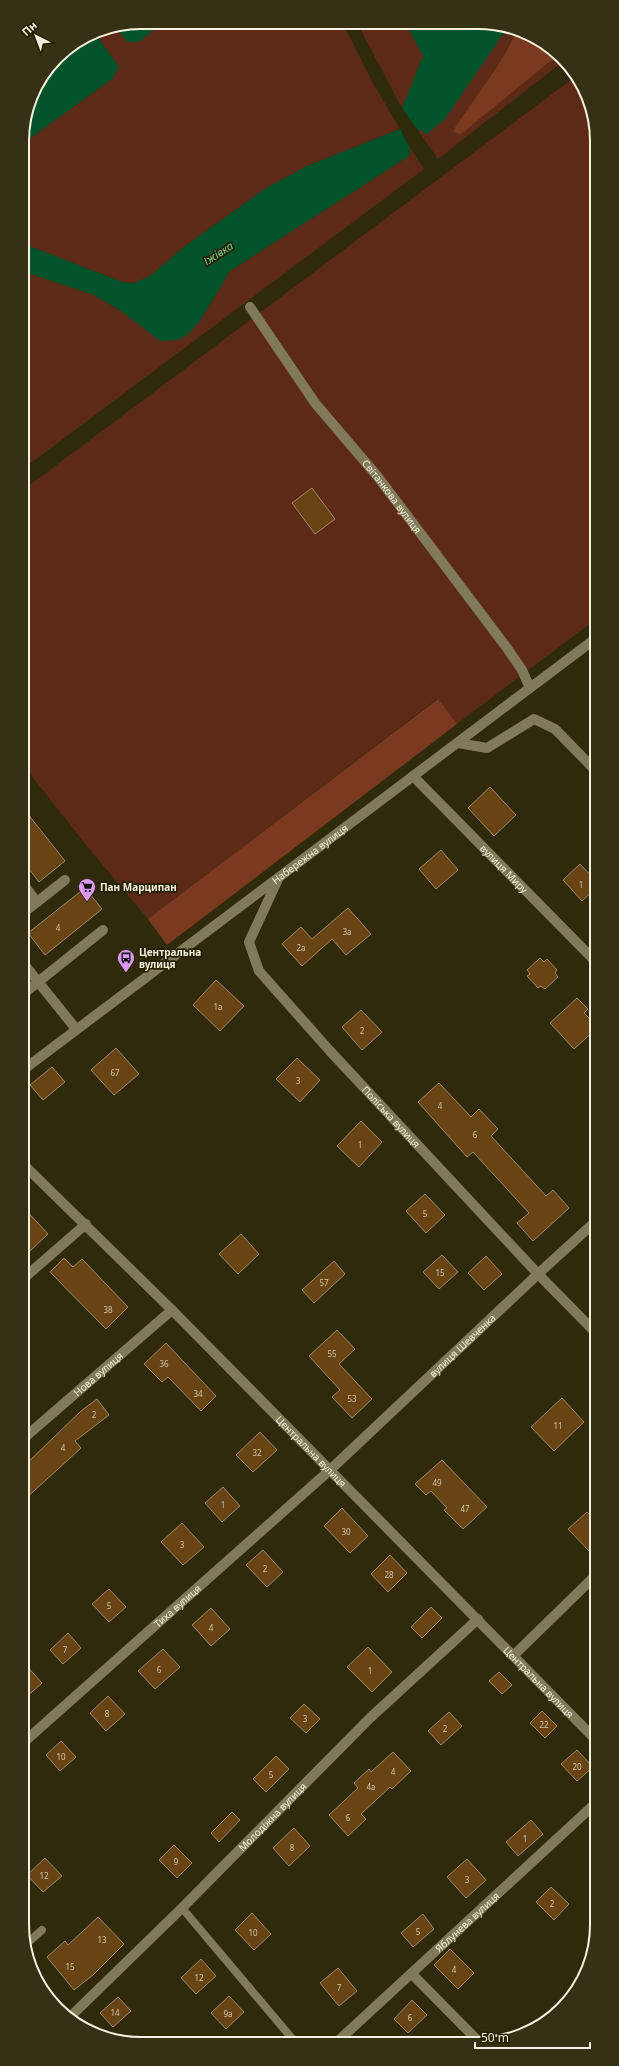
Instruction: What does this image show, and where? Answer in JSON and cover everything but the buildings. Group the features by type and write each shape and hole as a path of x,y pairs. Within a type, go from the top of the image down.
{"street":[{"name":"Світанкова вулиця","path":"250,307 315,403 378,477 507,648 522,670 530,688"},
{"name":"Набережна вулиця","path":"29,1065 590,643"},
{"path":"458,742 487,748 534,718 555,729 590,764"},
{"name":"вулиця Миру","path":"413,776 590,956"},
{"name":"Поліська вулиця","path":"279,877 249,942 259,971 330,1051 538,1274 590,1327"},
{"path":"29,908 65,880"},
{"path":"29,892 37,902"},
{"path":"29,990 103,930"},
{"path":"29,970 76,1029"},
{"name":"Центральна вулиця","path":"29,1170 172,1310 478,1619 590,1736"},
{"path":"29,1274 86,1224"},
{"name":"вулиця Шевченка","path":"330,1470 590,1226"},
{"name":"Нова вулиця","path":"29,1434 172,1310"},
{"name":"Тиха вулиця","path":"29,1738 330,1470"},
{"path":"513,1656 590,1581"},
{"name":"Молодіжна вулиця","path":"73,2014 182,1908 370,1718 478,1619"},
{"name":"Яблунева вулиця","path":"343,2037 590,1809"},
{"path":"412,1974 475,2037"}],"lane":[{"path":"182,1908 291,2037"},
{"path":"30,1941 42,1930"}],"shaded area":[{"path":"155,29 346,29 373,83 400,129 307,166 266,188 185,246 150,276 134,283 122,282 29,246 29,139 112,79 119,67 98,38 119,31 127,41 139,42"},
{"path":"360,29 409,29 423,56 402,108"},
{"path":"503,32 515,35 503,57 454,131 459,135 553,59 559,64 438,159 417,129 427,134"},
{"path":"515,35 540,48 553,59 460,135 453,131 503,57"},
{"path":"571,79 581,98 586,112 590,134 590,624 457,724 437,699 148,919 87,846 29,773 29,486"},
{"path":"410,148 424,169 29,465 29,273 94,295 121,311 200,321 230,271 409,156"},
{"path":"438,699 457,724 167,945 148,919"}],"water":[{"path":"155,29 139,42 127,42 119,31"},
{"path":"409,29 485,29 503,32 445,119 427,134 417,129 402,108 423,56"},
{"path":"98,38 119,67 112,79 29,139 31,119 44,85 62,62 79,48"},
{"name":"Іжівка","path":"400,129 410,148 409,156 230,271 200,321 188,334 178,340 160,341 121,311 94,295 29,273 29,246 122,282 134,283 150,276 185,246 266,188 307,166"}],"place":[{"name":"Пан Марципан","path":"87,902"},
{"name":"Центральна вулиця","path":"126,973"}]}
